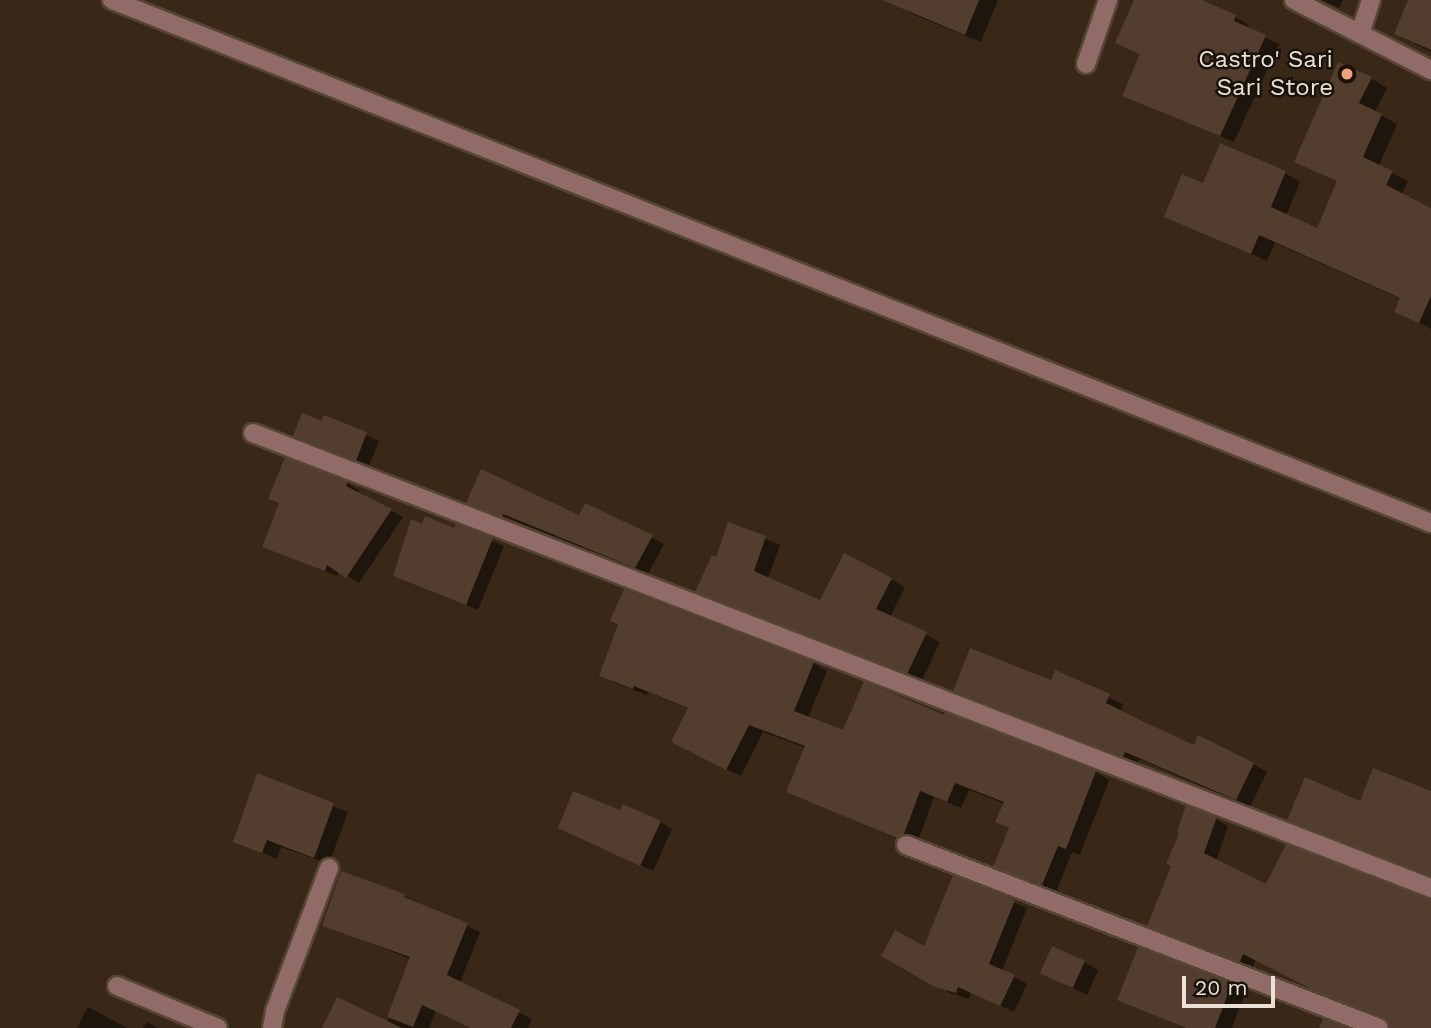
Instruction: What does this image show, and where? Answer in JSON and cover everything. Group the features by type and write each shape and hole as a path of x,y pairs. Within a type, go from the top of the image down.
{"street":[{"path":"112,0 1431,523"},
{"path":"1086,64 1108,0"},
{"path":"1294,0 1431,70"},
{"path":"1360,34 1371,0"},
{"path":"253,433 1431,888"},
{"path":"906,845 1379,1028"},
{"path":"272,1028 275,1011 329,868"},
{"path":"117,986 219,1028"}],"building":[{"path":"882,0 979,0 965,35"},
{"path":"1134,0 1202,0 1236,15 1234,21 1266,35 1220,136 1122,96 1140,54 1115,43"},
{"path":"1408,0 1431,0 1431,50 1394,34"},
{"path":"1338,62 1372,77 1359,103 1382,114 1363,157 1393,171 1386,185 1431,208 1431,296 1419,323 1394,312 1400,298 1259,235 1251,254 1164,217 1182,174 1203,183 1220,143 1286,171 1271,207 1317,228 1337,181 1294,162"},
{"path":"302,413 322,421 324,415 367,432 356,461 293,436"},
{"path":"285,457 348,482 346,486 392,509 346,578 327,565 325,571 262,547 279,503 268,499"},
{"path":"481,469 579,515 585,503 653,535 635,568 503,514 502,517 466,503"},
{"path":"425,516 454,528 456,524 493,538 466,605 393,576 411,519 422,524"},
{"path":"728,522 766,536 754,571 820,600 844,553 892,578 876,609 927,632 907,674 695,592 712,555 716,557"},
{"path":"624,589 814,662 794,711 843,730 864,681 944,715 945,712 1096,771 1066,849 1058,846 1042,885 993,867 1009,828 995,822 1004,802 955,783 947,802 920,791 904,834 897,838 786,792 805,746 749,725 726,770 671,742 688,708 634,686 633,689 599,676 618,624 610,621"},
{"path":"970,648 1051,680 1055,670 1110,694 1106,703 1140,720 1194,745 1198,735 1254,763 1236,800 1125,752 1123,757 953,691"},
{"path":"1373,768 1431,791 1431,876 1287,820 1305,777 1360,801"},
{"path":"257,773 334,803 314,858 267,840 262,853 233,842"},
{"path":"573,791 620,810 623,804 661,821 640,866 558,828"},
{"path":"1186,805 1217,817 1204,853 1266,884 1286,844 1431,899 1431,1028 1390,1028 1383,1017 1319,993 1243,954 1240,962 1147,926 1171,866 1166,864 1179,833 1177,832"},
{"path":"341,871 405,894 404,897 468,923 447,975 520,1010 511,1028 471,1028 422,1005 413,1027 387,1017 410,957 322,926"},
{"path":"953,875 1015,900 989,964 1015,975 1000,1006 958,987 956,993 935,987 881,956 895,930 924,946"},
{"path":"1052,946 1085,961 1073,988 1040,973"},
{"path":"1138,947 1232,983 1215,1028 1186,1028 1117,1000"},
{"path":"337,997 402,1028 322,1028"},
{"path":"1323,1019 1347,1028 1319,1028"}],"place":[{"name":"Castro' Sari Sari Store","path":"1347,74"}]}
